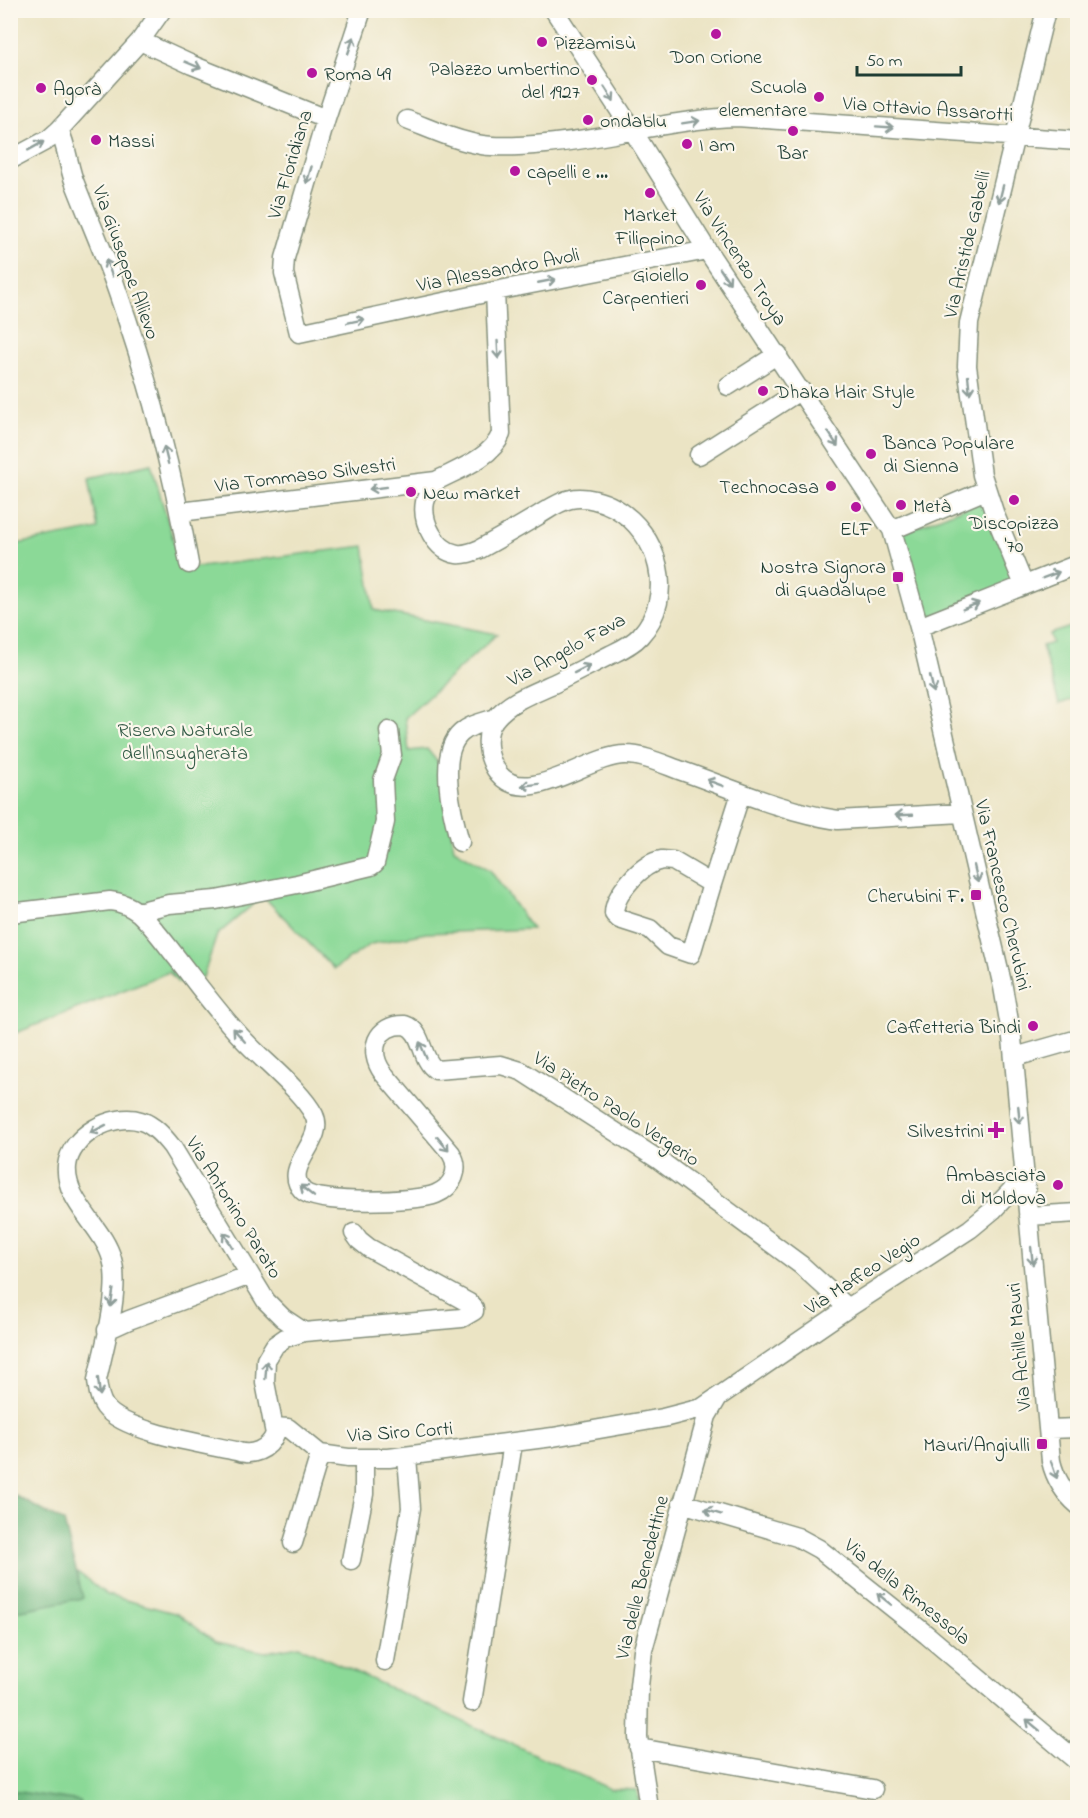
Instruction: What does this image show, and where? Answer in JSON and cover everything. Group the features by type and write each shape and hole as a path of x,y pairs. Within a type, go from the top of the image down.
{"street":[{"path":"10,160 49,139 59,130 140,41 162,10"},
{"name":"Via Floridiana","path":"299,333 285,277 284,263 326,119 362,10"},
{"name":"Via Vincenzo Troya","path":"554,10 707,250 778,354 892,530"},
{"name":"Via Aristide Gabelli","path":"1024,585 986,490 979,460 970,395 967,345 969,322 1046,10"},
{"path":"140,41 326,119"},
{"name":"Via Ottavio Assarotti","path":"407,120 452,137 490,146 570,141 708,119 737,117 1077,141"},
{"name":"Via Giuseppe Allievo","path":"59,130 65,142 71,175 118,292 165,449 180,512 189,564"},
{"name":"Via Alessandro Avoli","path":"299,333 495,291 707,250"},
{"path":"436,481 487,453 501,434 495,291"},
{"path":"728,386 778,354"},
{"path":"699,455 801,390"},
{"name":"Via Tommaso Silvestri","path":"180,512 436,481"},
{"name":"Via Angelo Fava","path":"436,481 425,501 424,514 434,538 449,552 461,554 480,549 569,499 602,502 631,518 650,543 658,565 660,581 653,616 639,637 611,654 513,704 496,718 470,726 459,734 453,742 448,757 448,776 460,842"},
{"path":"892,530 986,490"},
{"name":"Via Francesco Cherubini","path":"892,530 919,627 1015,1057 1024,1177"},
{"path":"919,627 1077,564"},
{"path":"496,718 489,732 490,756 498,772 515,785 539,784 608,757 625,755 661,764 741,793 823,818 838,820 962,813"},
{"path":"10,913 110,901 126,904 138,912 169,904 216,900 371,867 375,862 385,822 383,780 392,755 389,731"},
{"path":"712,884 673,861 653,862 632,879 616,903 614,914 619,919 650,929 668,946 691,954 741,793"},
{"name":"Via Pietro Paolo Vergerio","path":"138,912 242,1038 299,1096 314,1115 315,1135 300,1163 297,1178 302,1190 316,1198 349,1200 423,1197 442,1191 453,1178 456,1163 451,1153 375,1061 375,1047 378,1038 384,1032 399,1025 411,1027 430,1066 436,1070 490,1065 511,1066 592,1114 659,1160 801,1265 848,1308"},
{"path":"1015,1057 1077,1039"},
{"name":"Via Antonino Parato","path":"274,1428 273,1439 267,1445 256,1452 245,1454 150,1431 116,1416 105,1407 98,1393 97,1380 108,1330 114,1285 113,1262 102,1236 75,1197 67,1171 74,1148 84,1137 99,1127 124,1120 139,1120 152,1127 166,1139 266,1301 304,1332"},
{"name":"Via Achille Mauri","path":"1024,1177 1052,1468 1066,1493 1077,1505"},
{"name":"Via Maffeo Vegio","path":"717,1399 848,1308 970,1229 993,1210 1024,1177"},
{"path":"1028,1216 1077,1213"},
{"path":"274,1428 265,1382 268,1354 280,1341 304,1332 454,1319 465,1317 474,1311 469,1303 369,1248 354,1233"},
{"path":"108,1330 250,1275"},
{"name":"Via Siro Corti","path":"274,1428 288,1428 320,1454 364,1459 407,1457 513,1443 672,1416 702,1408 717,1399"},
{"name":"Via delle Benedettine","path":"649,1808 639,1748 638,1705 643,1650 707,1416 717,1399"},
{"path":"1049,1430 1077,1428"},
{"path":"472,1702 513,1443"},
{"path":"293,1543 320,1454"},
{"path":"385,1661 412,1504 407,1457"},
{"path":"351,1560 364,1494 364,1459"},
{"name":"Via della Rimessola","path":"682,1503 797,1537 819,1549 927,1635 1077,1762"},
{"path":"639,1748 873,1789"}],"green space":[{"name":"Riserva Naturale dell'Insugherata","path":"151,464 181,566 200,567 364,546 374,610 497,634 405,718 409,751 427,749 440,765 454,849 490,870 532,929 426,933 371,944 334,969 263,896 217,935 203,977 178,983 169,972 11,1035 11,545 98,529 89,478"},
{"path":"985,499 1017,582 924,620 901,533"},
{"path":"1077,625 1077,698 1059,704 1042,646 1052,643 1049,634"},
{"path":"10,1493 64,1522 83,1598 11,1612"},
{"path":"10,1519 107,1595 178,1614 216,1642 265,1652 299,1646 610,1789 637,1790 640,1807 11,1807"},
{"path":"11,1786 12,1791 80,1801 82,1807 11,1807"}],"place":[{"name":"Don Orione","path":"716,34"},
{"name":"Pizzamisù","path":"542,42"},
{"name":"Roma 49","path":"312,73"},
{"name":"Palazzo umbertino del 1927","path":"592,80"},
{"name":"Agorà","path":"41,88"},
{"name":"Scuola elementare","path":"819,97"},
{"name":"ondablu","path":"588,120"},
{"name":"Bar","path":"793,131"},
{"name":"Massi","path":"96,140"},
{"name":"I am","path":"687,144"},
{"name":"capelli e ...","path":"515,171"},
{"name":"Market Filippino","path":"650,193"},
{"name":"Gioiello Carpentieri","path":"701,285"},
{"name":"Dhaka Hair Style","path":"763,391"},
{"name":"Banca Populare di Sienna","path":"871,454"},
{"name":"Technocasa","path":"831,486"},
{"name":"New market","path":"411,492"},
{"name":"Discopizza '70","path":"1014,500"},
{"name":"Metà","path":"901,505"},
{"name":"ELF","path":"856,507"},
{"name":"Nostra Signora di Guadalupe","path":"898,577"},
{"name":"Cherubini F.","path":"976,895"},
{"name":"Caffetteria Bindi","path":"1033,1026"},
{"name":"Silvestrini","path":"996,1130"},
{"name":"Ambasciata di Moldova","path":"1058,1185"},
{"name":"Mauri/Angiulli","path":"1042,1444"}]}
